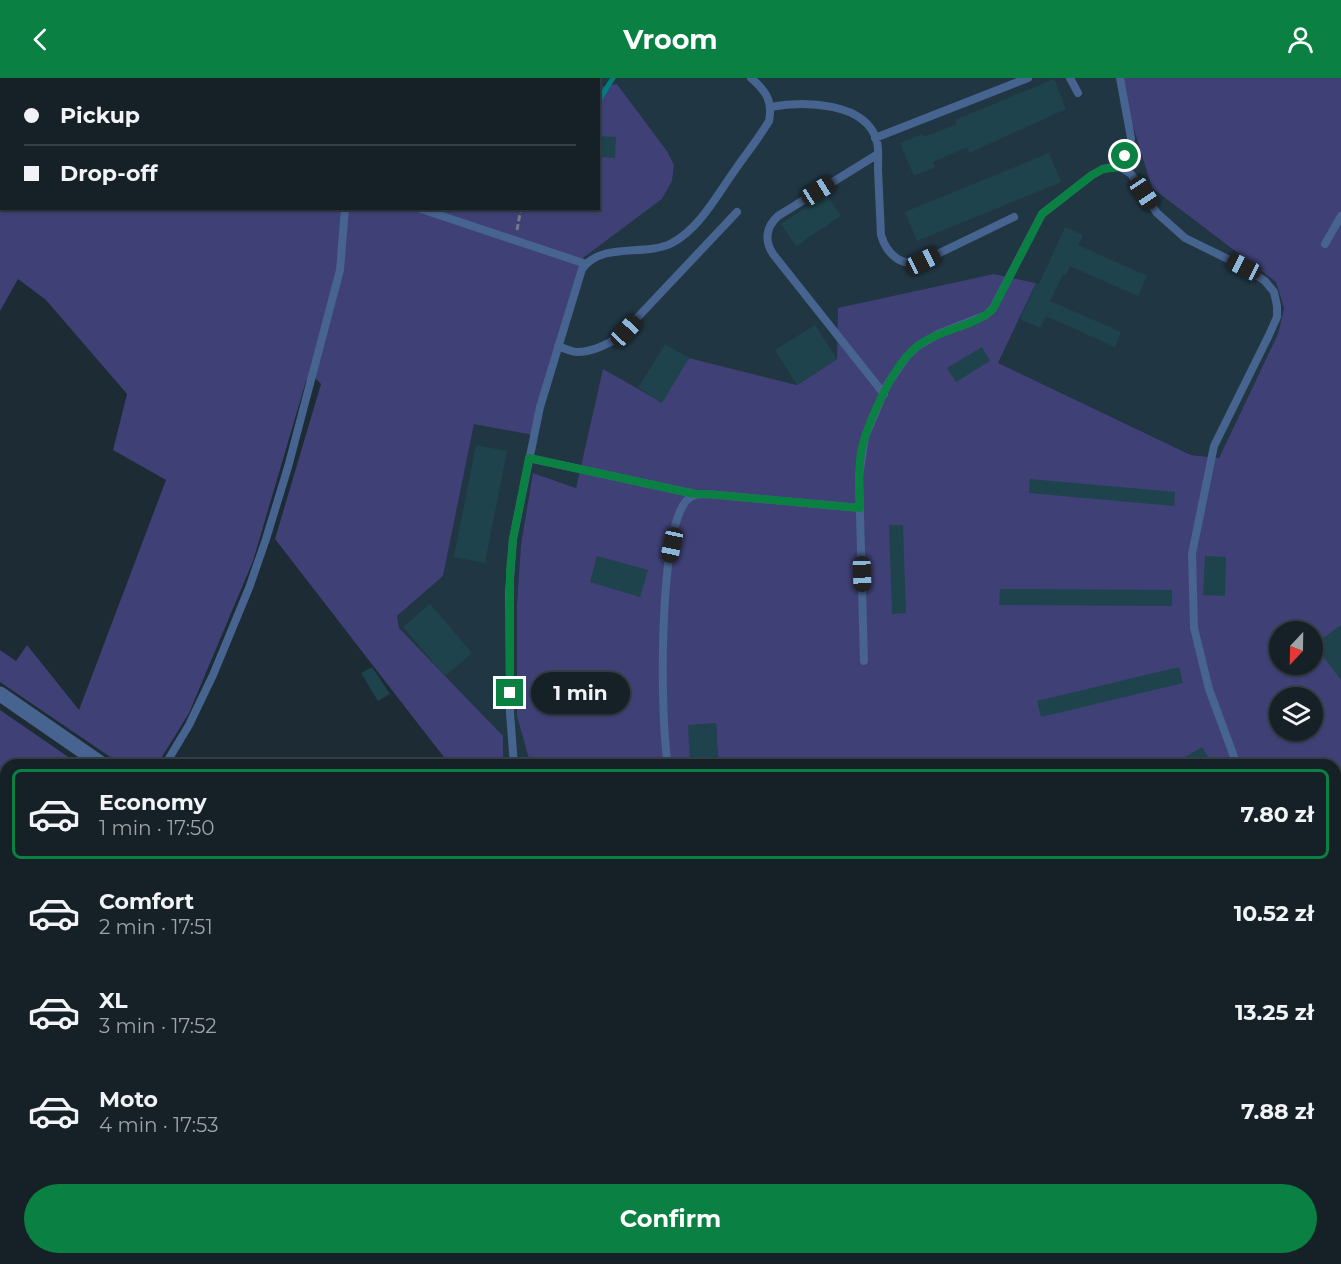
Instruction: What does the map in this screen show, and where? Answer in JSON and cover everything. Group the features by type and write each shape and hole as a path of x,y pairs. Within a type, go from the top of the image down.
{"street":[{"path":"0,694 94,759"}],"lane":[{"path":"514,759 510,713 508,592 513,539 540,407 582,269 601,255 658,248 680,238 702,216 769,121 768,95 751,78"},
{"path":"875,138 1028,78"},
{"path":"1070,78 1078,93"},
{"path":"1120,78 1131,138 1130,146 1120,167"},
{"path":"770,107 793,103 834,108 850,113 868,126 875,138 878,154 881,235 885,247 899,260 907,263 923,261 1014,217"},
{"path":"878,154 778,216 772,222 767,239 773,254 884,394"},
{"path":"864,661 859,477 865,437 884,394 907,356 918,346 938,334 986,315 993,309 1037,222 1048,209 1092,175 1103,169 1120,167 1131,174 1157,213 1185,238 1244,267 1265,281 1274,292 1277,306 1277,316 1269,335 1214,446 1192,554 1194,628 1209,689 1235,759"},
{"path":"169,759 213,675 249,588 266,539 288,467 340,270 345,210"},
{"path":"424,210 586,264"},
{"path":"558,346 580,352 604,345 620,336 737,212"},
{"path":"1325,244 1341,216"},
{"path":"529,458 695,494 860,508"},
{"path":"667,759 665,735 664,610 669,563 676,528 683,507 695,494"}],"path":[{"path":"515,241 521,210"}],"shaded area":[{"path":"600,78 1118,78 1152,188 1276,282 1284,308 1278,334 1219,458 1192,455 998,363 1036,283 995,274 837,359 797,385 689,358 662,403 603,370 576,488 534,473 521,544 517,605 517,716 530,759 503,759 503,736 399,628 397,616 443,576 474,424 576,289 583,258 662,199 672,181 674,165 667,151 617,84 600,87"},
{"path":"1118,78 1341,78 1341,759 718,759 716,723 694,759 529,759 517,716 517,605 521,544 533,473 576,488 603,369 661,402 689,358 797,385 837,359 838,308 994,274 1036,283 998,363 1191,455 1219,458 1278,334 1284,308 1276,282 1152,188"},
{"path":"617,84 667,151 674,165 672,181 662,199 583,258 533,435 474,424 443,576 397,616 399,628 503,736 503,759 445,759 275,539 321,384 313,376 306,381 253,561 189,713 161,759 113,759 0,682 0,650 16,661 27,645 79,710 166,480 113,450 127,394 46,300 18,279 0,311 0,210 600,210 600,87"},
{"path":"0,710 71,759 0,759"}],"building":[{"path":"1054,79 1066,109 969,153 967,147 933,162 935,167 914,176 900,143 922,134 924,137 957,124 955,120"},
{"path":"600,136 616,137 615,158 600,157"},
{"path":"1049,153 1061,182 917,241 905,212"},
{"path":"826,194 841,216 796,246 781,224"},
{"path":"1065,227 1083,235 1078,245 1147,276 1138,296 1070,266 1066,275 1063,274 1050,301 1121,332 1115,347 1046,316 1040,328 1020,319"},
{"path":"815,325 837,359 797,385 775,350"},
{"path":"665,344 689,358 662,403 638,388"},
{"path":"982,347 990,361 956,382 947,368"},
{"path":"476,445 507,451 485,563 454,557"},
{"path":"1030,479 1175,492 1174,506 1029,493"},
{"path":"889,525 903,525 906,613 892,614"},
{"path":"597,556 648,570 640,597 590,582"},
{"path":"1205,556 1226,557 1225,596 1203,595"},
{"path":"1000,589 1172,590 1172,606 999,605"},
{"path":"430,604 472,653 445,676 403,627"},
{"path":"1341,625 1341,680 1323,657 1323,638"},
{"path":"372,667 390,694 378,701 361,673"},
{"path":"1179,667 1183,683 1041,717 1037,701"},
{"path":"716,723 718,759 690,759 688,725"},
{"path":"1202,747 1209,759 1182,759"}],"waterway":[{"path":"600,99 613,78"}],"route":[{"path":"510,693 508,592 513,539 529,458 695,494 860,508 859,477 865,437 887,385 907,356 938,334 986,315 993,309 1042,214 1092,175 1103,169 1120,167 1125,156"}]}
